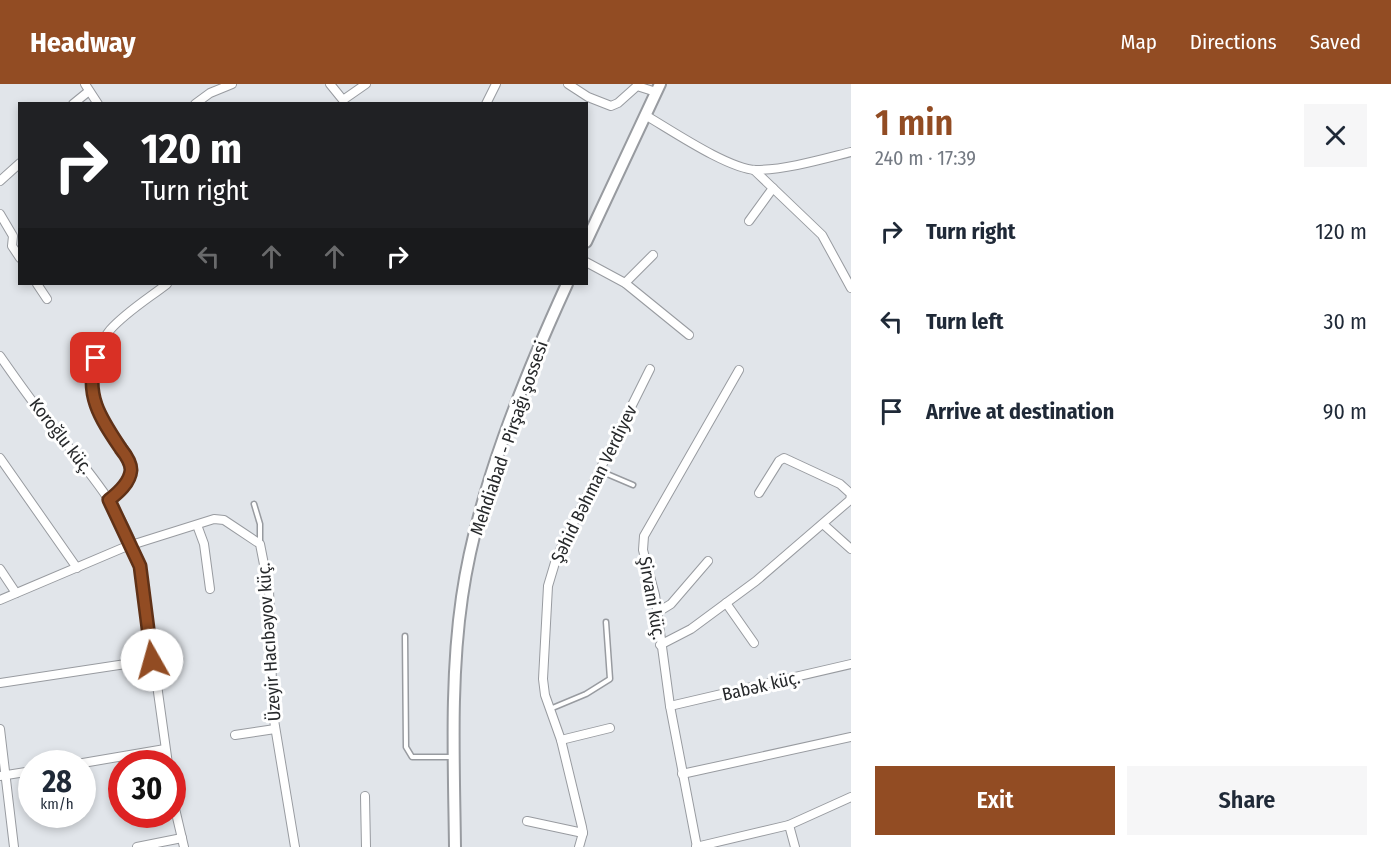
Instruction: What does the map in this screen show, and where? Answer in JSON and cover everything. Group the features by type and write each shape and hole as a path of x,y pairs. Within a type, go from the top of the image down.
{"main road":[{"path":"588,238 658,88"},
{"name":"Mehdiabad - Pirşağı şossesi","path":"455,847 456,641 472,542 488,485 567,285"}],"street":[{"path":"330,84 341,102 366,84"},
{"path":"487,102 495,84"},
{"path":"568,84 586,100 612,106 618,104 638,86 658,88"},
{"path":"198,102 227,85"},
{"path":"75,102 87,88 97,102"},
{"path":"645,115 711,153 754,170 822,235 851,288"},
{"path":"754,170 818,160 851,152"},
{"path":"0,181 18,165"},
{"path":"750,221 773,188"},
{"path":"0,214 13,236 12,246 18,255"},
{"path":"625,283 653,255"},
{"path":"588,263 625,283 689,334"},
{"path":"38,285 47,299"},
{"path":"109,500 127,482 131,469 126,456 97,413 92,395 91,373 101,344 110,330 166,285"},
{"name":"Koroğlu küç.","path":"0,357 109,500 132,546 140,566 165,749"},
{"name":"Şəhid Bəhman Verdiyev","path":"583,834 561,740 549,709 543,679 548,586 557,556 650,369"},
{"name":"Şirvani küç.","path":"697,847 670,706 660,645 658,612 643,550 644,536 739,370"},
{"path":"0,458 77,568"},
{"path":"660,645 675,640 756,581 850,500 851,494 840,484 784,458 779,461 759,493"},
{"path":"0,600 132,546 214,519 224,520 260,544"},
{"path":"823,524 851,549"},
{"path":"197,525 204,544 210,589"},
{"name":"Üzeyir Hacıbəyov küç.","path":"260,544 269,590 272,702 275,729 295,847"},
{"path":"658,612 671,604 708,561"},
{"path":"0,569 16,592"},
{"path":"726,603 754,643"},
{"path":"0,683 152,660"},
{"name":"Babək küç.","path":"670,706 851,664"},
{"path":"561,740 610,728"},
{"path":"0,729 3,775 14,847"},
{"path":"235,735 275,729"},
{"path":"682,774 851,737"},
{"path":"96,761 165,749"},
{"path":"3,775 18,773"},
{"path":"365,796 366,847"},
{"path":"697,847 789,825 851,797"},
{"path":"527,821 583,834 579,847"},
{"path":"789,825 795,847"},
{"path":"180,828 184,847"},
{"path":"136,847 182,838"}],"lane":[{"path":"600,471 633,485"},
{"path":"254,504 260,524 260,544"},
{"path":"549,709 586,694 610,679 606,622"},
{"path":"405,636 406,747 408,754 434,758 455,757"}],"route":[{"path":"96,358 91,373 92,395 97,413 126,456 131,469 127,482 109,500 120,519 140,566 152,660"}]}
